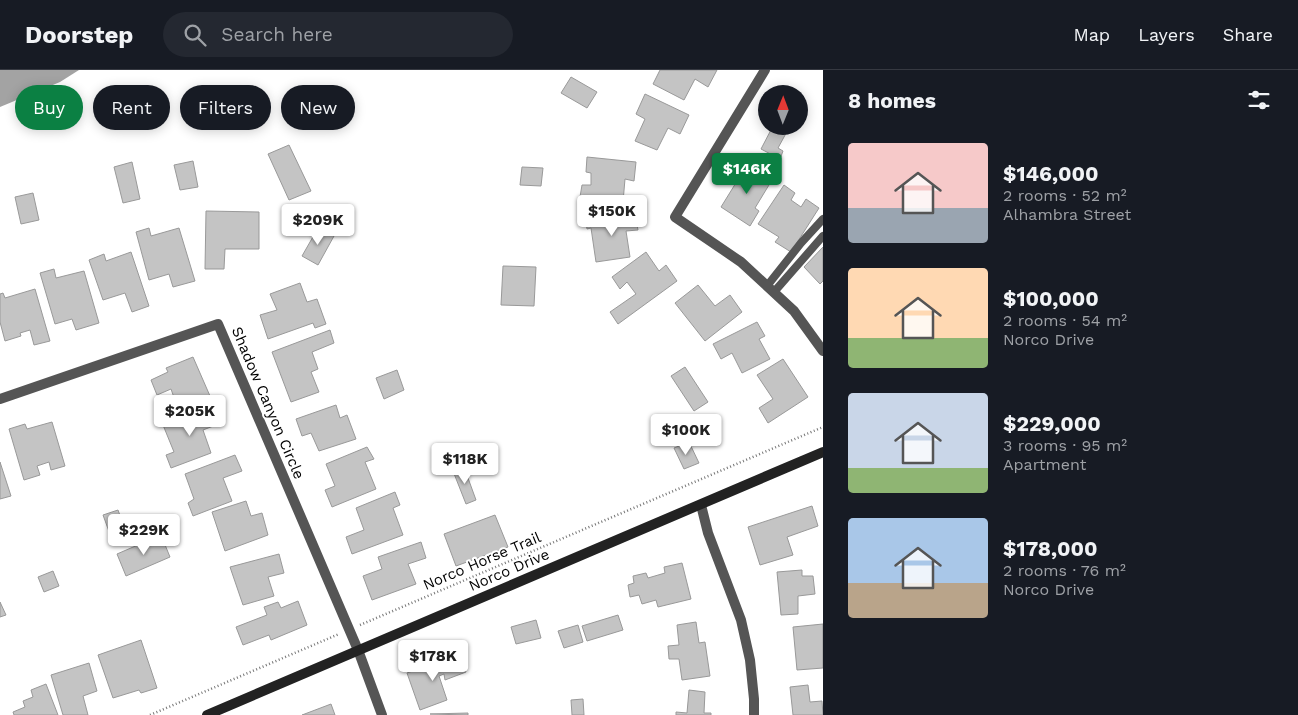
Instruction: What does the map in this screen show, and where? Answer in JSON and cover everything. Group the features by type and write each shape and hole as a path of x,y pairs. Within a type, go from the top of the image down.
{"main road":[{"name":"Norco Drive","path":"207,715 823,452"}],"street":[{"path":"765,70 675,217 741,262 771,289 794,311 823,351"},
{"name":"Shadow Canyon Circle","path":"0,399 218,324 358,650 382,715"},
{"path":"700,505 708,533 741,620 750,660 754,715"}],"lane":[{"path":"771,289 823,219"},
{"path":"771,289 823,236"}],"path":[{"name":"Norco Horse Trail","path":"150,715 823,427"}],"shaded area":[{"path":"0,70 79,70 53,85 15,85 15,101 0,107"}],"building":[{"path":"660,70 717,70 708,87 695,79 684,100 653,84"},
{"path":"571,77 597,92 587,108 561,93"},
{"path":"645,94 689,115 680,134 668,128 657,150 635,141 645,119 636,114"},
{"path":"768,135 785,135 778,148 783,151 780,159 761,149"},
{"path":"289,145 311,191 289,200 268,154"},
{"path":"587,157 636,162 634,181 625,179 623,202 580,197 582,185 591,185 591,173 586,172"},
{"path":"193,161 198,187 180,190 174,165"},
{"path":"132,162 140,199 123,203 114,167"},
{"path":"747,165 772,180 755,208 759,211 750,226 721,207"},
{"path":"522,167 543,168 541,186 520,185"},
{"path":"784,185 795,193 791,200 801,207 806,199 819,208 791,252 775,242 779,237 758,224"},
{"path":"33,193 39,220 21,224 15,197"},
{"path":"206,211 259,212 259,249 225,249 224,269 205,269"},
{"path":"635,214 638,230 626,231 630,257 596,262 591,228 587,229 586,222"},
{"path":"149,228 151,236 179,228 195,281 173,287 169,274 149,280 136,232"},
{"path":"318,228 334,236 318,265 302,256"},
{"path":"823,247 823,281 820,284 804,267"},
{"path":"131,252 149,306 132,312 125,293 103,300 89,260 104,254 106,261"},
{"path":"646,252 659,271 666,265 677,281 618,324 610,312 636,294 627,282 620,289 612,277"},
{"path":"503,266 536,267 534,306 501,305"},
{"path":"54,269 56,278 84,271 99,323 76,330 72,319 55,324 40,273"},
{"path":"300,283 307,302 317,299 326,324 315,328 313,323 268,339 260,315 277,310 270,294"},
{"path":"698,285 715,306 730,295 742,312 705,341 675,303"},
{"path":"35,289 50,341 34,345 30,330 20,333 21,336 5,341 0,322 0,294 3,293 5,298"},
{"path":"757,322 765,336 759,339 770,359 742,373 732,353 721,359 713,344"},
{"path":"330,330 334,343 312,352 318,369 311,372 319,392 291,402 272,352"},
{"path":"193,357 210,396 178,409 171,389 157,395 151,380 168,372 166,368"},
{"path":"783,359 808,397 768,423 759,408 773,399 757,375"},
{"path":"685,367 708,402 694,411 671,376"},
{"path":"397,370 404,390 384,399 376,378"},
{"path":"336,405 340,418 347,415 356,439 319,451 311,433 302,436 296,419"},
{"path":"213,407 221,423 203,430 211,453 171,468 166,455 174,452 163,425"},
{"path":"52,422 65,466 51,470 49,462 37,466 40,475 24,480 9,429 25,424 27,429"},
{"path":"689,442 699,463 684,469 674,448"},
{"path":"367,447 374,459 365,462 376,489 332,507 325,490 335,486 326,464"},
{"path":"235,455 242,471 223,478 232,501 193,516 188,503 194,499 185,474"},
{"path":"0,462 11,496 0,499"},
{"path":"464,467 476,500 466,504 453,471"},
{"path":"395,492 400,505 393,508 403,535 352,554 346,537 364,530 356,508"},
{"path":"246,501 251,516 262,513 268,535 225,551 212,512"},
{"path":"812,506 818,526 787,537 793,555 760,565 748,527"},
{"path":"118,510 126,532 111,537 103,515"},
{"path":"495,515 508,547 456,566 444,534"},
{"path":"161,535 170,557 126,576 117,554"},
{"path":"421,542 426,558 408,564 416,584 372,600 363,576 382,569 378,557"},
{"path":"279,554 284,573 268,577 274,596 243,605 230,567"},
{"path":"682,563 691,599 658,607 656,600 642,604 639,595 630,597 628,585 634,583 633,576 646,573 648,578 665,573 664,567"},
{"path":"802,570 802,576 813,576 815,594 798,596 798,614 781,615 777,572"},
{"path":"53,571 59,586 44,592 38,577"},
{"path":"298,601 307,625 271,640 269,635 243,645 236,627 267,615 264,607 278,602 281,608"},
{"path":"0,602 6,615 0,617"},
{"path":"618,615 623,630 587,641 582,626"},
{"path":"536,620 541,638 516,644 511,627"},
{"path":"696,622 699,643 705,642 710,676 682,680 679,659 669,659 668,646 679,645 677,625"},
{"path":"823,624 823,668 797,670 793,627"},
{"path":"578,625 583,642 564,648 558,631"},
{"path":"141,640 157,688 141,693 139,690 113,698 98,655"},
{"path":"460,657 466,672 445,680 444,674 439,676 447,700 420,710 407,673 440,661 441,664"},
{"path":"89,663 97,691 83,696 88,715 63,715 51,675"},
{"path":"46,684 58,715 14,715 13,712 25,707 23,701 33,697 31,690"},
{"path":"808,685 810,702 822,701 823,715 793,715 790,687"},
{"path":"689,690 705,692 704,713 711,713 711,715 676,715 676,712 687,713"},
{"path":"583,699 584,715 572,715 571,700"},
{"path":"331,704 335,715 302,715"},
{"path":"468,713 468,715 430,714"}]}
